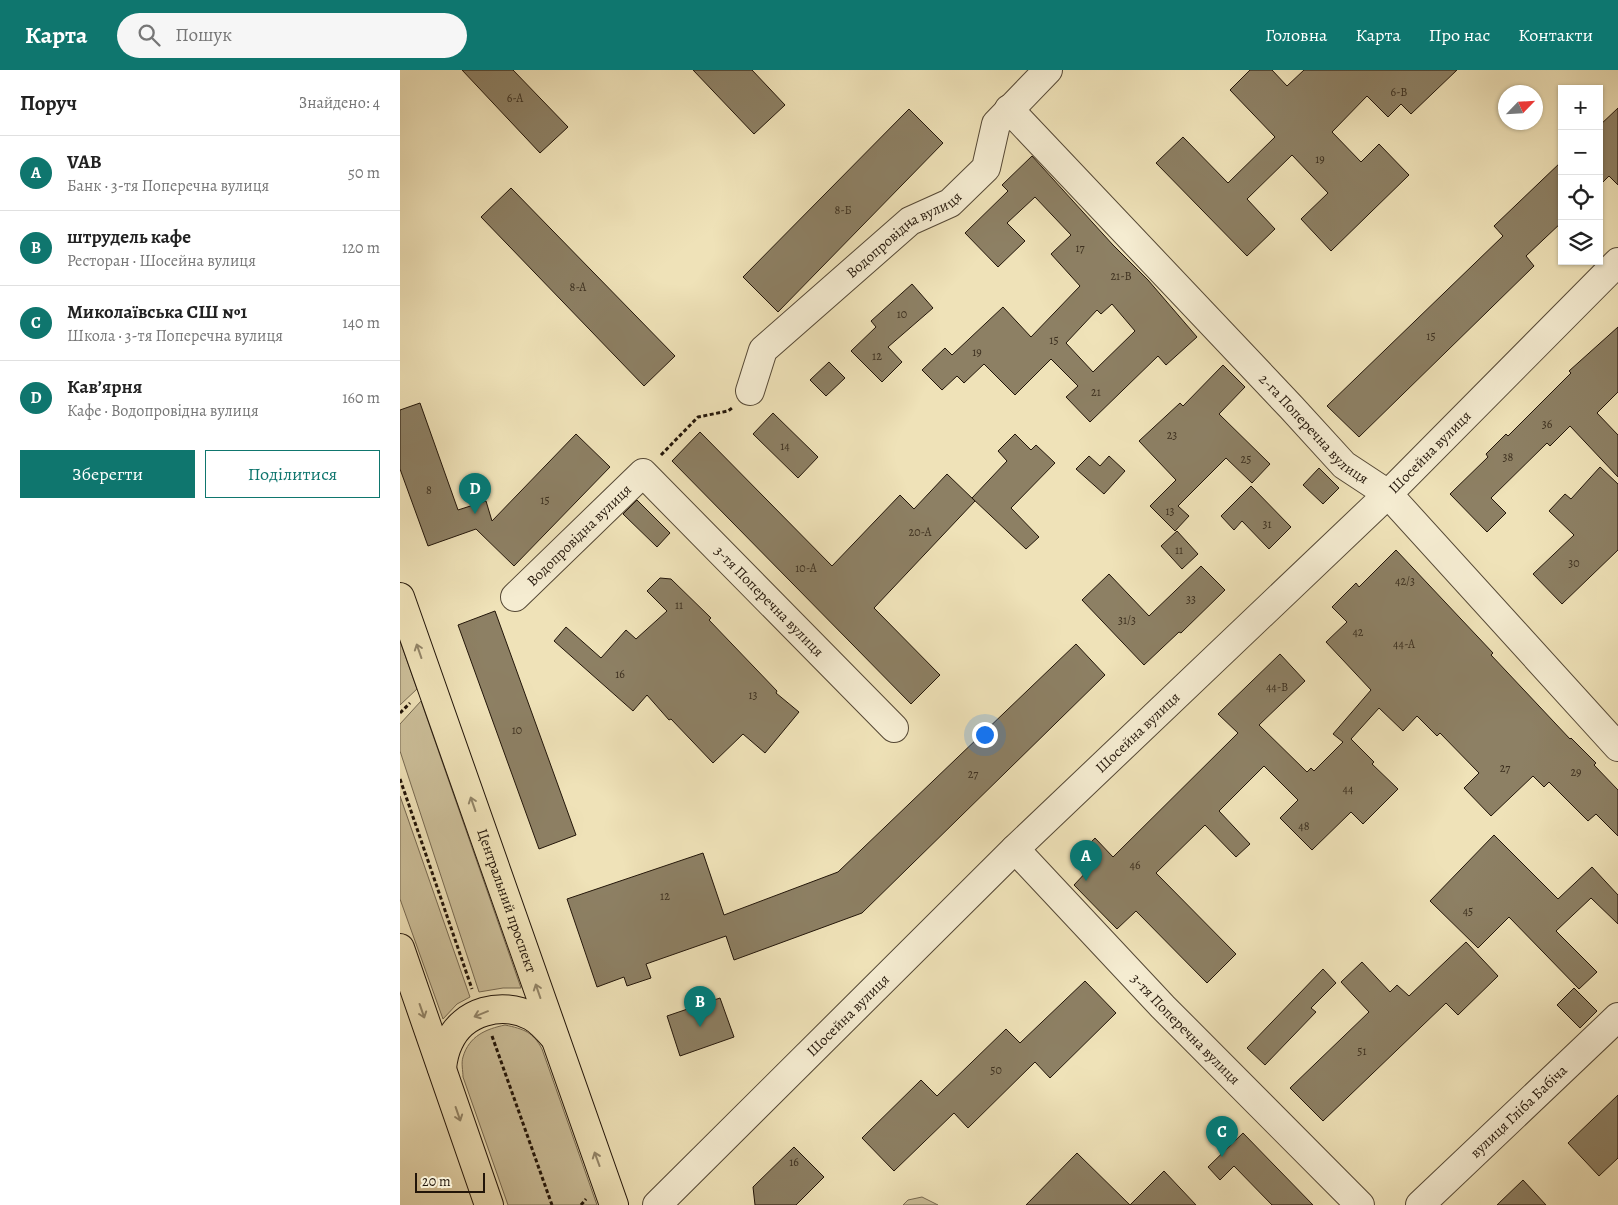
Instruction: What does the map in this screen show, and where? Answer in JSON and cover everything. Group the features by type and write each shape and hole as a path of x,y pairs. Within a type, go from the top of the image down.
{"main road":[{"name":"Центральний проспект","path":"400,597 614,1205"},
{"path":"400,948 489,1205"},
{"path":"442,1068 447,1047 457,1029 468,1019 482,1012 494,1009 521,1011 544,1025 554,1037"}],"street":[{"name":"Водопровідна вулиця","path":"750,391 763,350 910,222 950,203 986,168 996,124 1048,70"},
{"name":"2-га Поперечна вулиця","path":"1010,109 1344,465 1388,494 1618,748"},
{"name":"Шосейна вулиця","path":"657,1205 1015,849 1388,494 1618,262"},
{"name":"Водопровідна вулиця","path":"515,597 643,473"},
{"name":"3-тя Поперечна вулиця","path":"643,473 894,728"},
{"name":"3-тя Поперечна вулиця","path":"1015,849 1163,1007 1360,1205"},
{"name":"вулиця Гліба Бабіча","path":"1420,1205 1618,1018"}],"path":[{"path":"643,473 698,417 728,411 750,391"}],"shaded area":[{"path":"400,641 417,689 400,705"},
{"path":"421,701 521,988 503,988 479,992 400,751 400,724"},
{"path":"400,796 470,997 457,1004 443,1019 400,899"},
{"path":"505,1025 527,1032 542,1049 597,1205 508,1205 463,1077 462,1064 466,1050 474,1039 485,1031"},
{"path":"922,1197 938,1205 903,1205 908,1200"}],"building":[{"path":"462,70 513,70 568,127 540,153"},
{"path":"693,70 752,70 785,105 754,134"},
{"path":"1250,70 1272,70 1287,86 1304,70 1457,70 1411,114 1401,104 1388,117 1367,96 1332,132 1361,162 1379,144 1409,175 1331,251 1301,219 1328,193 1292,155 1247,199 1275,229 1247,256 1156,163 1183,137 1228,183 1275,137 1230,90"},
{"path":"1618,108 1618,185 1609,176 1603,182 1603,122"},
{"path":"909,109 943,143 778,312 743,277"},
{"path":"1032,156 1113,245 1148,280 1197,337 1166,365 1158,356 1090,422 1066,397 1078,386 1051,359 1015,395 984,364 964,383 957,376 942,390 922,370 945,348 952,355 1003,307 1031,337 1080,286 1051,254 1071,235 1035,197 1007,223 1025,241 998,267 965,233 1008,191 1002,185","holes":["1112,304 1135,331 1093,372 1066,343 1097,310 1101,314"]},
{"path":"1558,165 1558,226 1526,256 1534,266 1359,437 1327,406 1503,236 1494,226"},
{"path":"511,188 675,356 644,386 481,217"},
{"path":"912,284 933,308 888,347 902,362 882,382 851,351 876,327 871,321"},
{"path":"1618,327 1618,392 1597,413 1618,435 1618,477 1570,426 1550,446 1547,443 1491,498 1506,513 1487,532 1450,494 1488,457 1486,454 1506,434 1508,436 1571,373 1569,371"},
{"path":"829,362 845,378 826,396 810,380"},
{"path":"1223,365 1245,387 1219,414 1270,464 1252,483 1226,458 1178,506 1189,516 1175,531 1150,506 1176,480 1139,441 1180,403 1183,406"},
{"path":"420,403 458,510 486,501 492,521 576,434 610,467 514,566 476,529 428,546 400,469 400,410"},
{"path":"773,413 818,457 798,478 753,434"},
{"path":"700,432 832,566 900,495 914,509 947,474 975,501 874,608 940,675 911,704 672,461"},
{"path":"1015,434 1031,450 1036,445 1055,463 1011,508 1039,537 1026,549 972,498 1007,461 998,451"},
{"path":"1089,456 1100,466 1109,456 1125,471 1104,494 1076,469"},
{"path":"1600,467 1618,484 1618,550 1562,604 1533,574 1574,535 1549,511 1565,494 1571,499"},
{"path":"1319,468 1339,488 1323,504 1303,485"},
{"path":"1251,486 1291,527 1269,549 1242,521 1234,530 1221,516"},
{"path":"637,500 670,533 657,547 623,514"},
{"path":"1177,531 1198,554 1182,569 1161,546"},
{"path":"1396,550 1493,653 1491,655 1570,739 1596,763 1594,765 1618,790 1618,836 1596,814 1588,821 1549,782 1544,787 1533,776 1491,816 1464,788 1479,773 1440,733 1437,736 1417,716 1403,731 1379,708 1351,739 1374,762 1372,764 1398,789 1363,824 1351,812 1312,850 1280,818 1298,800 1264,766 1219,811 1250,844 1236,857 1205,825 1156,873 1236,954 1207,983 1136,911 1117,929 1074,885 1089,869 1077,857 1095,838 1113,857 1238,733 1218,714 1280,654 1305,681 1259,725 1307,772 1311,768 1314,771 1343,742 1333,734 1371,690 1326,642 1347,622 1332,607 1356,583 1359,587"},
{"path":"1201,566 1225,590 1181,633 1179,632 1144,665 1082,600 1109,574 1149,616"},
{"path":"660,578 671,579 711,618 709,620 777,691 776,693 799,712 765,753 743,734 713,763 671,719 669,720 647,695 633,711 554,641 566,627 601,658 626,630 636,639 667,611 647,591"},
{"path":"495,611 576,835 539,849 458,625"},
{"path":"1076,644 1105,675 862,913 734,960 726,936 646,964 651,978 627,986 624,977 597,987 567,899 703,853 724,915 838,872"},
{"path":"1494,835 1558,899 1592,867 1618,895 1618,924 1591,898 1556,931 1597,972 1579,989 1509,917 1478,948 1430,901"},
{"path":"1466,942 1498,976 1458,1015 1446,1003 1323,1121 1290,1088 1369,1012 1341,982 1362,962 1390,992 1397,985 1409,996"},
{"path":"1323,969 1336,983 1311,1008 1316,1012 1265,1065 1247,1048"},
{"path":"1085,981 1116,1013 1050,1078 1035,1062 968,1128 954,1113 894,1171 862,1138 921,1080 937,1096 1006,1029 1020,1043"},
{"path":"1574,988 1597,1011 1580,1028 1557,1005"},
{"path":"720,998 734,1037 680,1056 667,1016"},
{"path":"1618,1095 1618,1158 1599,1176 1568,1143"},
{"path":"1243,1133 1313,1205 1272,1205 1234,1166 1220,1180 1208,1167"},
{"path":"794,1147 824,1177 796,1205 755,1205 753,1187"},
{"path":"1077,1153 1130,1205 1026,1205"},
{"path":"1164,1171 1196,1205 1130,1205"},
{"path":"1523,1180 1546,1205 1497,1205"}],"place":[{"name":"Кав’ярня","path":"475,514"},
{"name":"VAB","path":"1086,881"},
{"name":"штрудель кафе","path":"700,1027"},
{"name":"Миколаївська СШ №1","path":"1222,1157"}]}
